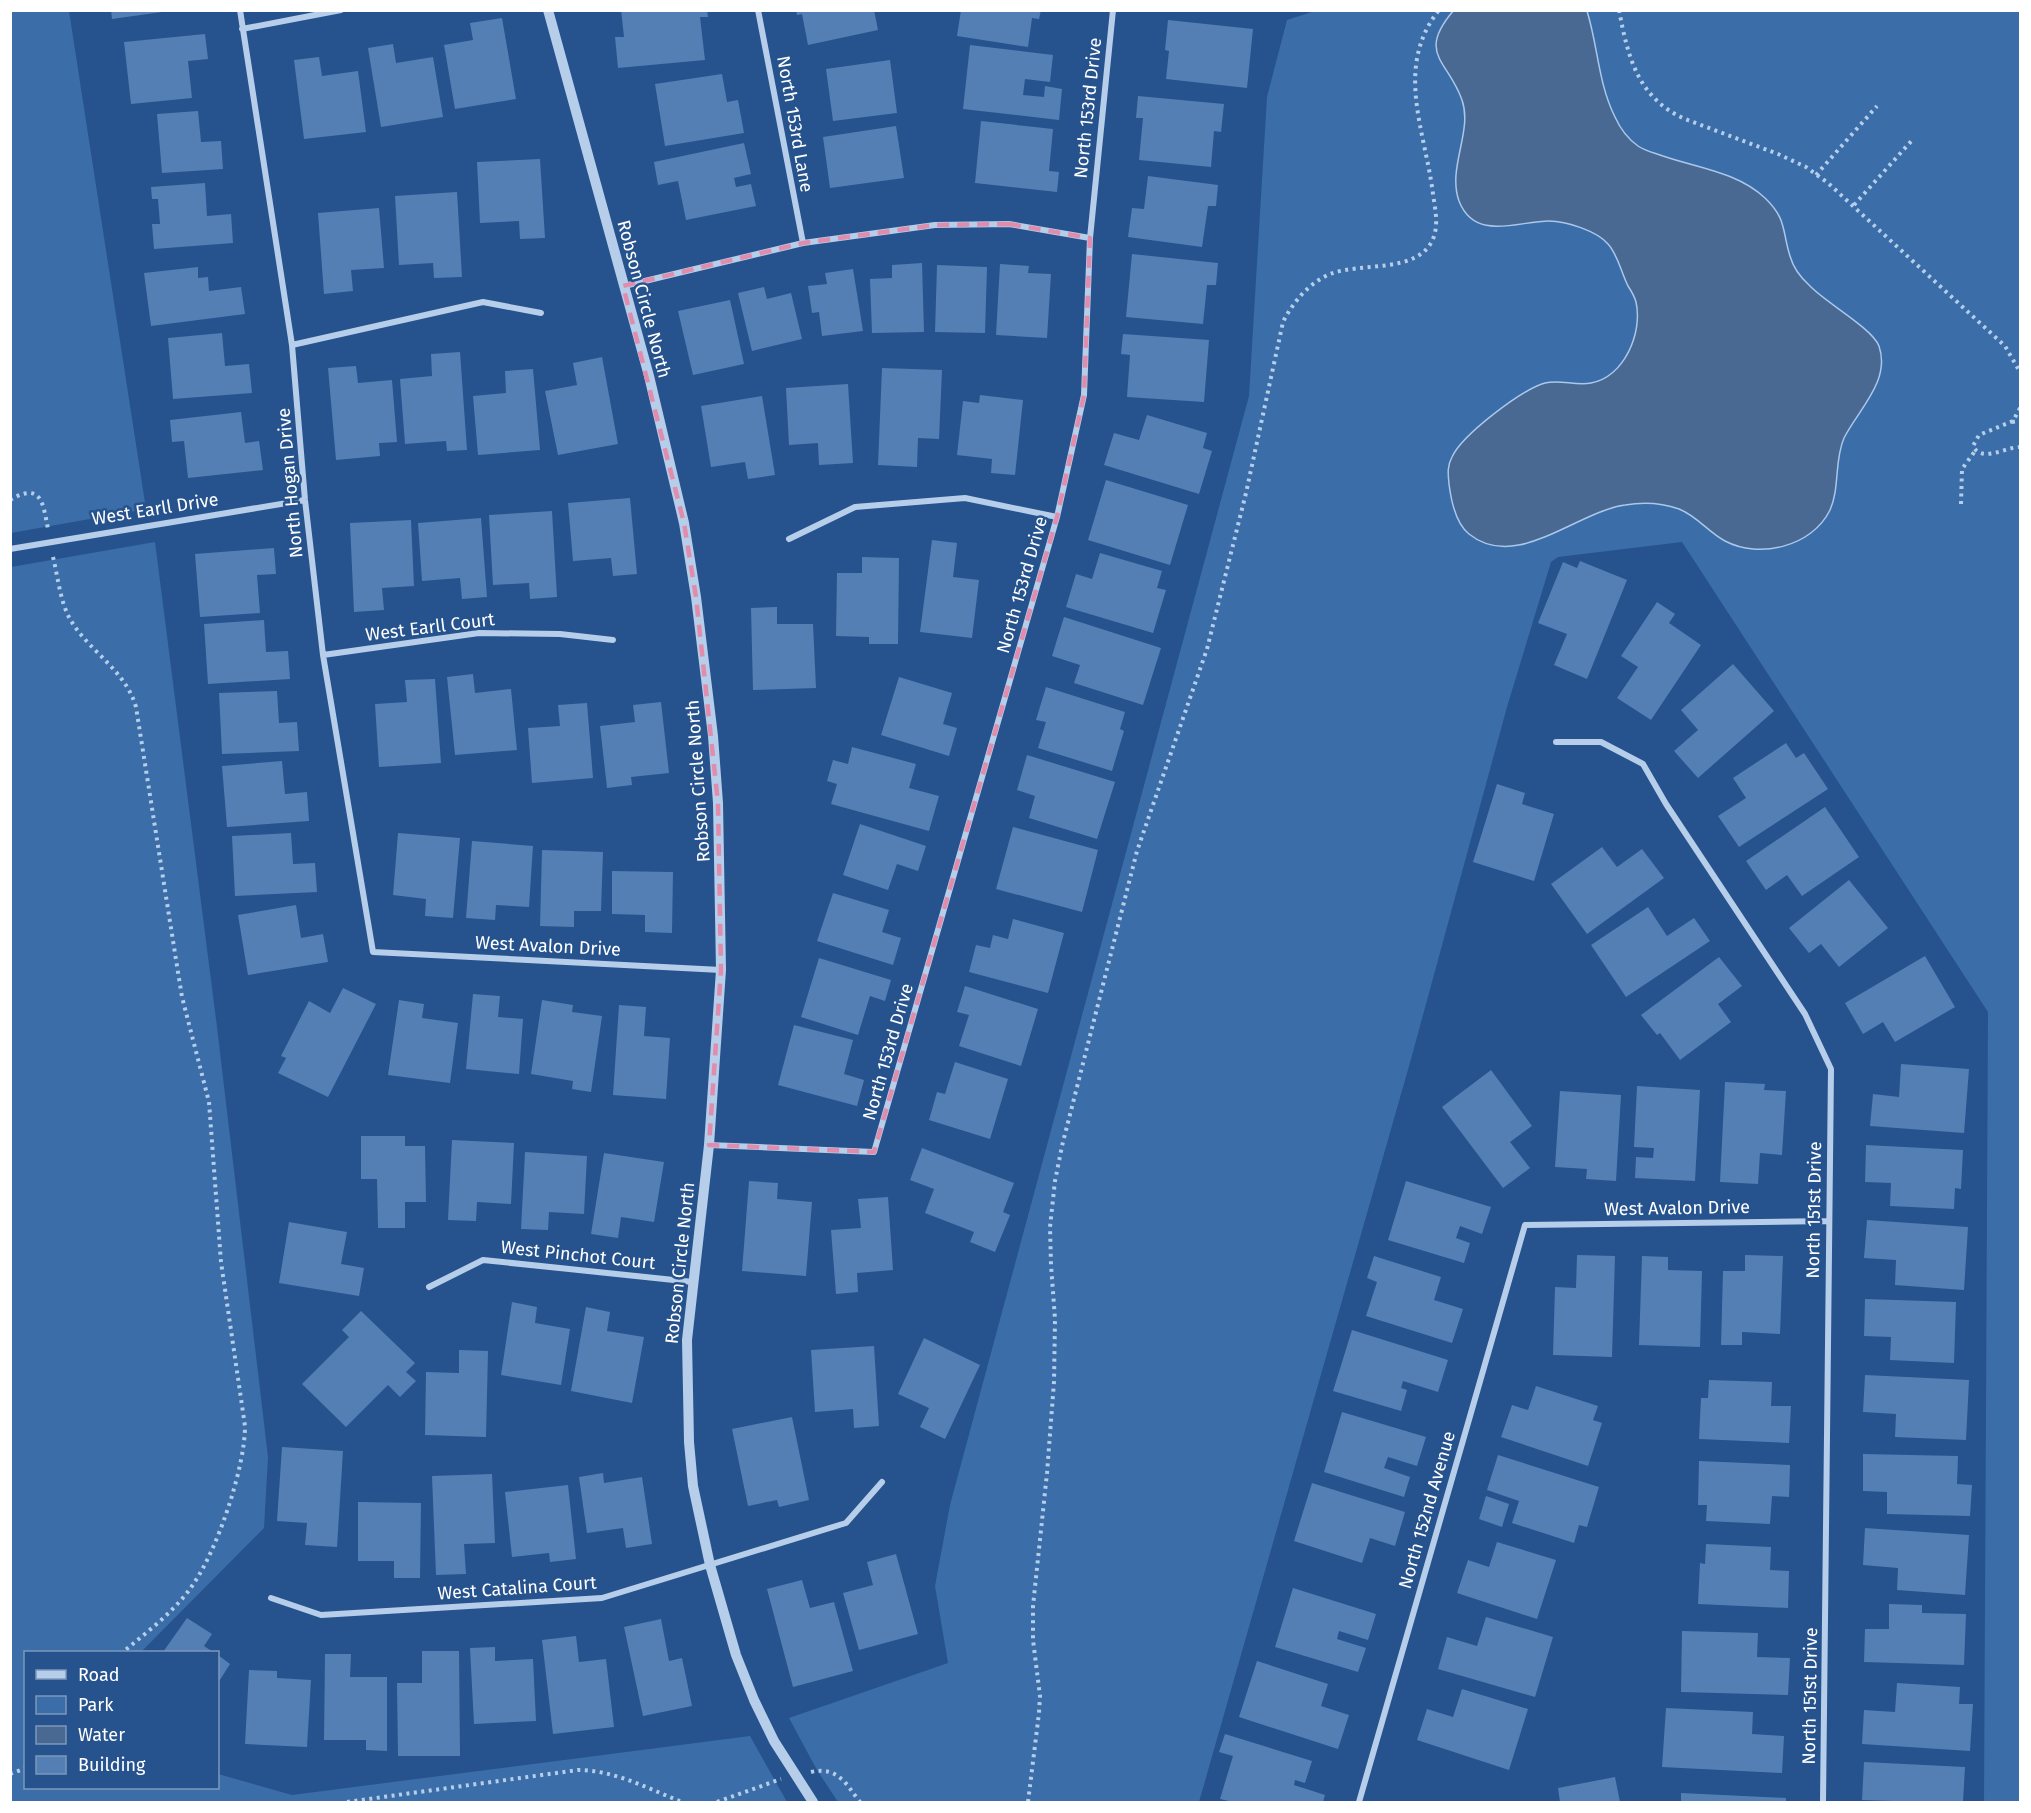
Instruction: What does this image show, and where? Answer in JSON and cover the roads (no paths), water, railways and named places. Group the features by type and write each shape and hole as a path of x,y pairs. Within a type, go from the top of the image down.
{"street":[{"name":"North Hogan Drive","path":"240,10 292,345 305,500 323,656 373,952"},
{"path":"242,29 341,10"},
{"name":"Robson Circle North","path":"548,10 649,376 684,524 696,597 711,725 718,803 721,969 709,1145 687,1340 688,1442 693,1486 710,1565 736,1655 754,1701 774,1741 813,1803"},
{"name":"North 153rd Lane","path":"759,10 803,243"},
{"name":"North 153rd Drive","path":"709,1145 874,1152 1057,517 1084,395 1090,238 1113,10"},
{"path":"623,286 803,243 935,225 1009,224 1090,238"},
{"path":"292,345 483,302 541,313"},
{"path":"789,539 855,507 965,498 1057,517"},
{"name":"West Earll Drive","path":"10,549 305,500"},
{"name":"West Earll Court","path":"323,656 479,633 560,634 613,640"},
{"name":"North 151st Drive","path":"1556,742 1600,742 1642,764 1665,804 1805,1014 1831,1069 1823,1803"},
{"name":"West Avalon Drive","path":"373,952 721,969"},
{"name":"West Avalon Drive","path":"1525,1225 1829,1221"},
{"name":"North 152nd Avenue","path":"1359,1803 1525,1225"},
{"name":"West Pinchot Court","path":"429,1287 483,1260 693,1282"},
{"name":"West Catalina Court","path":"271,1598 321,1615 602,1598 846,1523 882,1482"}],"water":[{"path":"1454,10 1587,11 1609,104 1628,137 1647,151 1730,176 1754,189 1777,212 1783,226 1791,260 1801,276 1817,293 1868,331 1875,339 1882,359 1881,371 1871,395 1844,438 1830,510 1822,523 1811,533 1784,546 1753,549 1725,541 1679,509 1646,503 1606,510 1546,536 1526,543 1506,546 1487,544 1469,534 1460,524 1453,504 1448,473 1450,460 1467,437 1493,414 1535,387 1551,382 1591,383 1613,372 1622,363 1634,340 1637,314 1636,302 1614,253 1608,244 1597,235 1556,221 1486,225 1466,214 1459,201 1456,188 1465,112 1456,86 1438,57 1436,47 1437,37"}]}
